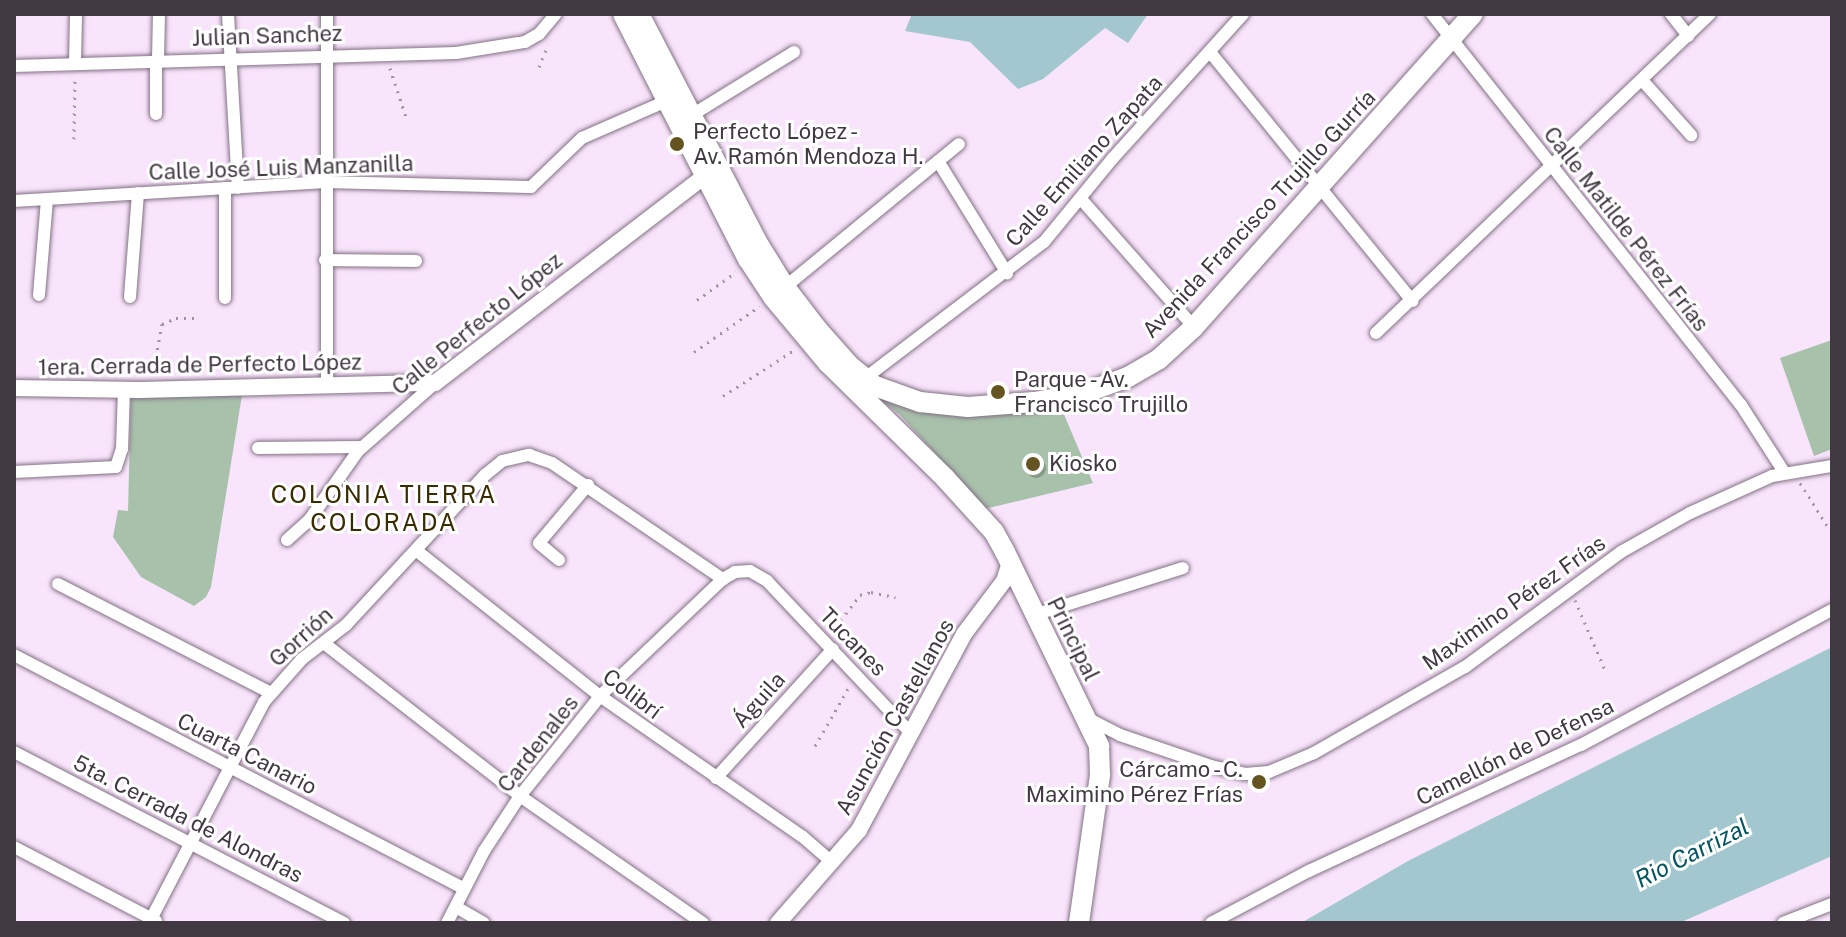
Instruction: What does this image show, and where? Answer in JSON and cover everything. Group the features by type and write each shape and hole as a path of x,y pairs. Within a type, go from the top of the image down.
{"main road":[{"path":"623,14 673,98 779,292"},
{"path":"639,14 673,98 692,115 711,171 750,263 864,379"},
{"name":"Avenida Francisco Trujillo Gurría","path":"864,379 906,398 945,406 984,407 1082,394 1145,368 1194,327 1473,14"},
{"name":"Principal","path":"779,292 807,341 888,419 994,532 1087,718 1099,746 1100,764 1079,923"},
{"path":"888,419 892,403 906,398"}],"street":[{"path":"75,63 76,14"},
{"path":"156,114 159,14"},
{"path":"225,298 232,188 228,14"},
{"path":"327,14 327,386"},
{"name":"Julian Sanchez","path":"14,66 231,57 456,53 512,45 535,36 556,14"},
{"name":"Calle Emiliano Zapata","path":"864,379 1044,242 1243,14"},
{"name":"Calle Matilde Pérez Frías","path":"1432,14 1741,405 1788,471"},
{"path":"1671,14 1688,36"},
{"path":"1376,333 1710,14"},
{"path":"692,115 794,52"},
{"path":"1210,52 1412,301"},
{"path":"1642,80 1691,135"},
{"name":"Calle José Luis Manzanilla","path":"14,201 325,182 531,187 582,138 673,98"},
{"path":"779,292 959,144"},
{"path":"938,161 1007,273"},
{"name":"Calle Perfecto López","path":"287,540 310,519 362,447 435,383 711,171"},
{"path":"130,297 138,193"},
{"path":"1081,199 1194,327"},
{"path":"39,295 47,200"},
{"path":"325,260 416,261"},
{"name":"1era. Cerrada de Perfecto López","path":"14,388 150,390 435,383"},
{"path":"14,472 116,467 122,449 124,390"},
{"path":"258,448 362,447"},
{"name":"Gorrión","path":"153,922 189,842 256,713 302,659 325,644 417,551 485,475 502,461 521,455 552,463 588,485"},
{"name":"Maximino Pérez Frías","path":"1087,718 1120,735 1198,762 1234,772 1269,772 1314,753 1440,682 1570,588 1679,518 1788,471 1832,466"},
{"path":"559,560 539,543 588,485 723,579"},
{"name":"Colibrí","path":"417,551 600,696 803,837 831,861"},
{"name":"Asunción Castellanos","path":"778,923 859,830 964,634 1004,581 1010,563"},
{"path":"1034,615 1183,568"},
{"name":"Tucanes","path":"723,579 743,570 767,581 910,732"},
{"name":"Cardenales","path":"447,923 463,888 520,796 600,696 723,579"},
{"path":"58,584 271,693"},
{"name":"Camellón de Defensa","path":"1211,923 1309,871 1568,752 1832,610"},
{"path":"325,644 520,796 703,923"},
{"name":"Águila","path":"716,778 829,645"},
{"name":"Cuarta Canario","path":"14,655 463,888"},
{"name":"5ta. Cerrada de Alondras","path":"14,752 344,923"},
{"path":"14,847 153,922"},
{"path":"1783,923 1832,904"},
{"path":"456,907 484,923"}],"path":[{"path":"386,53 406,117"},
{"path":"74,139 75,63"},
{"path":"697,300 750,263"},
{"path":"694,352 779,292"},
{"path":"150,390 162,324 176,318 198,318"},
{"path":"723,396 807,341"},
{"path":"1788,471 1828,527"},
{"path":"1570,588 1605,670"},
{"path":"829,645 860,595 871,592 895,597"},
{"path":"815,746 857,673"}],"shaded area":[{"path":"1832,340 1832,449 1814,456 1780,358"},
{"path":"243,389 211,587 206,597 194,606 141,577 113,537 118,510 128,511 131,393"},
{"path":"875,395 1060,405 1093,483 980,510 953,473 900,415"}],"water":[{"path":"912,14 1148,14 1128,43 1105,28 1043,79 1018,89 970,42 905,31"},
{"name":"Rio Carrizal","path":"1832,647 1832,856 1679,923 1301,923 1408,861"}],"building":[{"name":"Kiosko","path":"1033,455 1040,458 1043,465 1040,472 1033,475 1026,472 1023,465 1026,458"}],"place":[{"name":"Perfecto López - Av. Ramón Mendoza H.","path":"677,144"},
{"name":"Parque - Av. Francisco Trujillo","path":"998,392"},
{"name":"Kiosko","path":"1033,464"},
{"name":"Cárcamo - C. Maximino Pérez Frías","path":"1259,782"}],"district":[{"name":"COLONIA TIERRA COLORADA","path":"384,509"}]}
